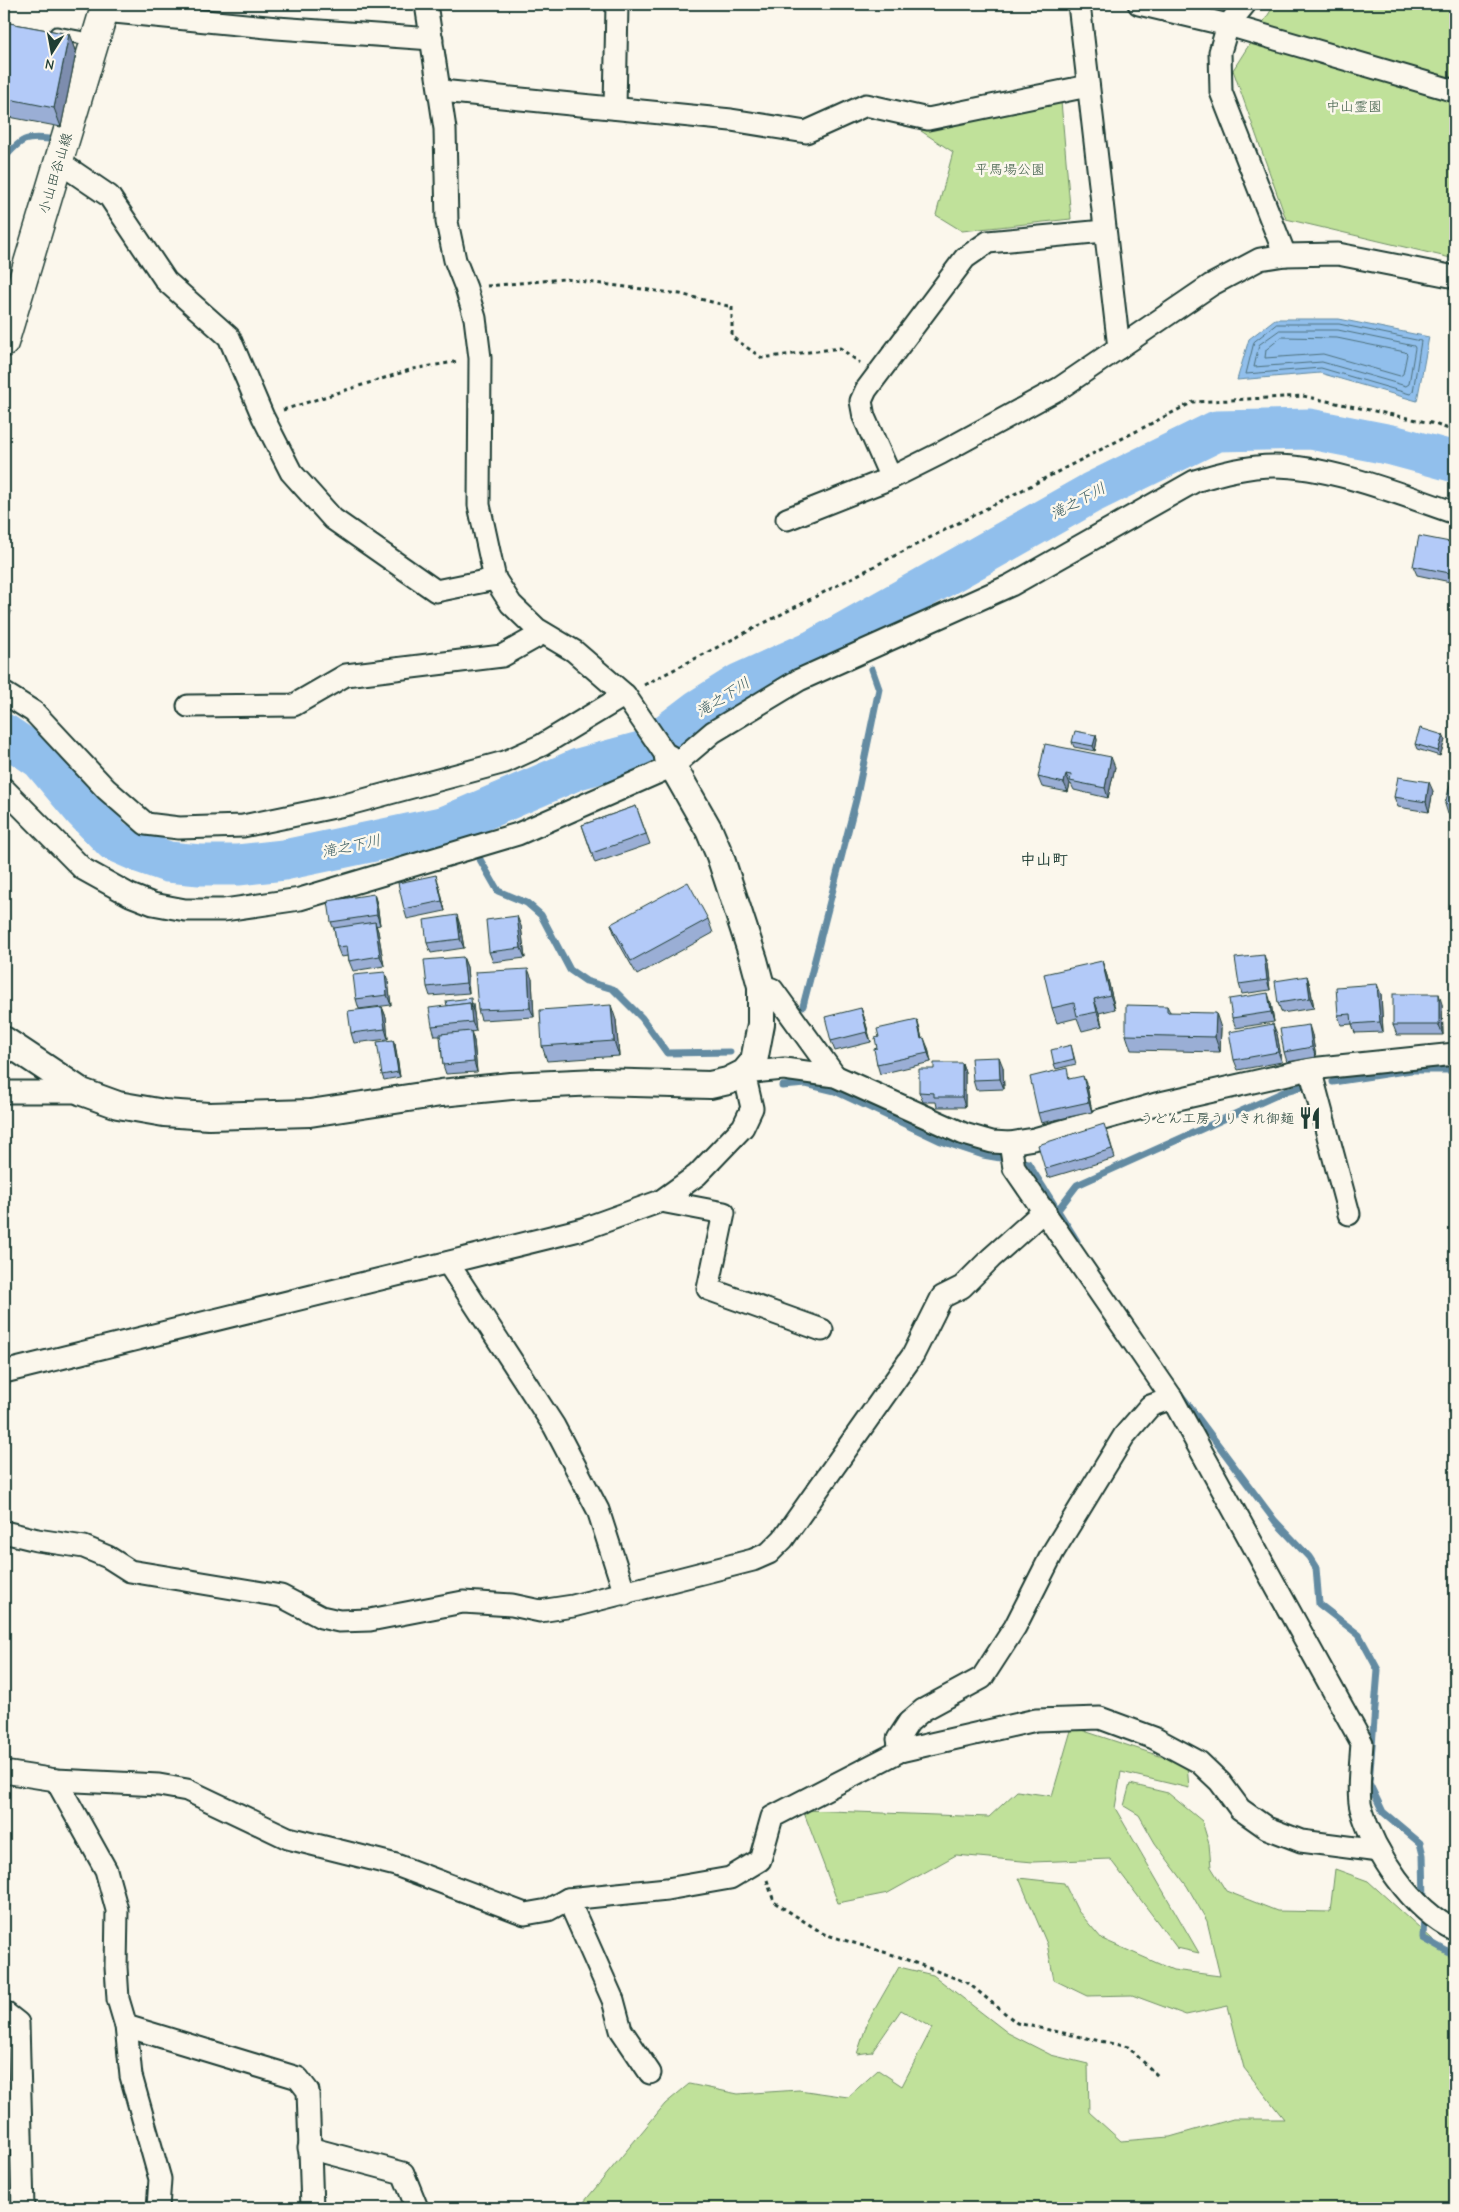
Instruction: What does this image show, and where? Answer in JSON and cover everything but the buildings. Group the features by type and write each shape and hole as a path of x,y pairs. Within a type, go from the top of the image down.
{"main road":[{"name":"小山田谷山線","path":"4,343 105,7"}],"street":[{"path":"426,4 441,91 445,129 447,222 454,260 466,288 475,318 480,358 479,505 495,579 511,604 543,633 574,651 630,701 671,762 709,830 720,856 761,986 762,1024 759,1044 754,1061 744,1073"},
{"path":"616,108 617,4"},
{"path":"1079,4 1119,348"},
{"path":"1139,4 1228,25 1455,91"},
{"path":"1245,4 1228,25 1220,52 1221,92 1285,255"},
{"path":"105,7 277,28 432,39"},
{"path":"441,91 731,120 806,132 866,104 928,119 1088,86"},
{"path":"59,162 109,196 166,281 229,337 262,417 291,472 333,519 436,591 495,579"},
{"path":"891,478 864,417 861,400 877,375 965,258 988,242 1104,231"},
{"path":"787,519 891,478 942,454 1060,388 1211,285 1260,259 1285,255 1338,254 1455,277"},
{"path":"4,790 84,870 130,895 153,904 185,910 224,910 300,899 518,834 572,812 671,762 713,732 799,680 1011,585 1169,494 1210,476 1224,472 1274,466 1310,470 1352,480 1455,513"},
{"path":"188,706 294,704 346,676 502,656 543,633"},
{"path":"4,693 34,712 106,789 146,824 179,828 243,826 330,808 505,762 630,701"},
{"path":"761,986 772,989 835,1076"},
{"path":"4,1040 82,1092 118,1105 164,1112 208,1116 253,1116 310,1112 440,1093 512,1086 597,1082 710,1085 728,1081 744,1073 784,1070 835,1076 964,1134 992,1142 1012,1155 1045,1210 1172,1398 1362,1743 1361,1807 1379,1851 1415,1899 1442,1924 1455,1930"},
{"path":"1012,1155 1034,1139 1156,1104 1310,1069 1455,1054"},
{"path":"1310,1069 1349,1214"},
{"path":"4,1372 583,1229 661,1201 697,1176 743,1127 752,1108 744,1073"},
{"path":"4,1092 82,1092"},
{"path":"661,1201 724,1213 708,1289 822,1330"},
{"path":"4,1532 37,1540 84,1547 108,1557 130,1571 281,1596 321,1617 339,1621 370,1620 463,1602 512,1605 540,1611 573,1606 625,1594 753,1560 769,1553 784,1539 913,1355 942,1297 962,1287 991,1258 1045,1210"},
{"path":"448,1263 554,1426 598,1510 625,1594"},
{"path":"900,1751 898,1739 910,1722 923,1710 982,1678 1016,1626 1053,1552 1124,1436 1150,1406 1172,1398"},
{"path":"4,1772 56,1780 159,1785 188,1790 288,1838 396,1865 525,1914 548,1910 568,1900 667,1889 730,1878 760,1860 772,1817 900,1751 1036,1720 1100,1718 1154,1738 1199,1762 1220,1782 1240,1809 1267,1828 1301,1841 1379,1851"},
{"path":"56,1780 106,1870 118,1910 116,1967 118,1999 126,2026 131,2076 160,2179 158,2208"},
{"path":"568,1900 614,2000 621,2030 650,2073"},
{"path":"4,2012 18,2023 23,2208"},
{"path":"126,2026 298,2078 308,2091 312,2208"},
{"path":"309,2148 403,2173 417,2208"}],"lane":[{"path":"45,31 94,40"}],"path":[{"path":"466,288 564,279 680,294 732,307 732,337 762,358 840,348 877,375"},
{"path":"262,417 413,369 480,358"},
{"path":"630,701 1193,402 1303,396 1431,423 1455,431"},
{"path":"760,1860 774,1902 824,1934 897,1956 968,1983 1017,2023 1128,2047 1159,2077"}],"green space":[{"name":"中山霊園","path":"1275,4 1455,4 1455,259 1286,219 1233,70"},
{"name":"平馬場公園","path":"1061,101 1071,219 962,231 936,215 953,152 921,131"},
{"path":"1072,1727 1187,1765 1189,1788 1121,1772 1115,1808 1199,1953 1177,1948 1110,1859 1033,1862 956,1855 888,1893 838,1903 803,1810 989,1817 1017,1791 1052,1796"},
{"path":"1130,1784 1168,1793 1202,1821 1209,1844 1211,1867 1226,1891 1277,1911 1330,1912 1335,1869 1368,1881 1441,1947 1455,1953 1455,2208 579,2208 665,2104 689,2084 738,2094 799,2090 848,2097 878,2070 902,2086 932,2028 901,2010 872,2052 857,2054 868,2021 899,1967 933,1975 1008,2033 1051,2055 1088,2064 1089,2112 1121,2141 1170,2137 1233,2119 1284,2119 1244,2068 1228,2006 1186,2015 1132,1995 1087,1996 1054,1980 1047,1944 1019,1878 1064,1883 1078,1911 1102,1939 1173,1970 1220,1976 1207,1921 1187,1886 1155,1843 1139,1815 1124,1806"}],"water":[{"path":"1275,319 1339,319 1429,337 1417,401 1320,373 1237,380 1249,339"}],"waterway":[{"path":"4,158 23,141 33,138 49,139"},
{"name":"滝之下川","path":"4,734 41,759 84,810 114,841 168,862 200,865 238,865 284,860 446,826 578,769 644,751 698,710 739,684 812,651 1091,493 1217,431 1310,429 1392,445 1455,462"},
{"name":"滝之下川","path":"856,626 858,633"},
{"path":"803,1006 856,800 879,689 872,669"},
{"path":"458,821 498,891 527,903 541,915 570,970 586,981 613,989 642,1018 667,1053 730,1052"},
{"path":"1333,1082 1411,1070 1455,1070"},
{"path":"782,1086 806,1084 835,1091 941,1141 983,1155 1028,1163 1077,1241"},
{"path":"1057,1211 1077,1185 1286,1091 1304,1086"},
{"path":"1181,1395 1275,1521 1309,1557 1316,1568 1319,1604 1359,1635 1378,1670 1369,1783 1383,1812 1420,1843 1423,1855 1424,1902"},
{"path":"1424,1913 1423,1938 1455,1956"}],"place":[{"name":"うどん工房うりきれ御麺","path":"1310,1118"}],"district":[{"name":"中山町","path":"1044,859"}]}
